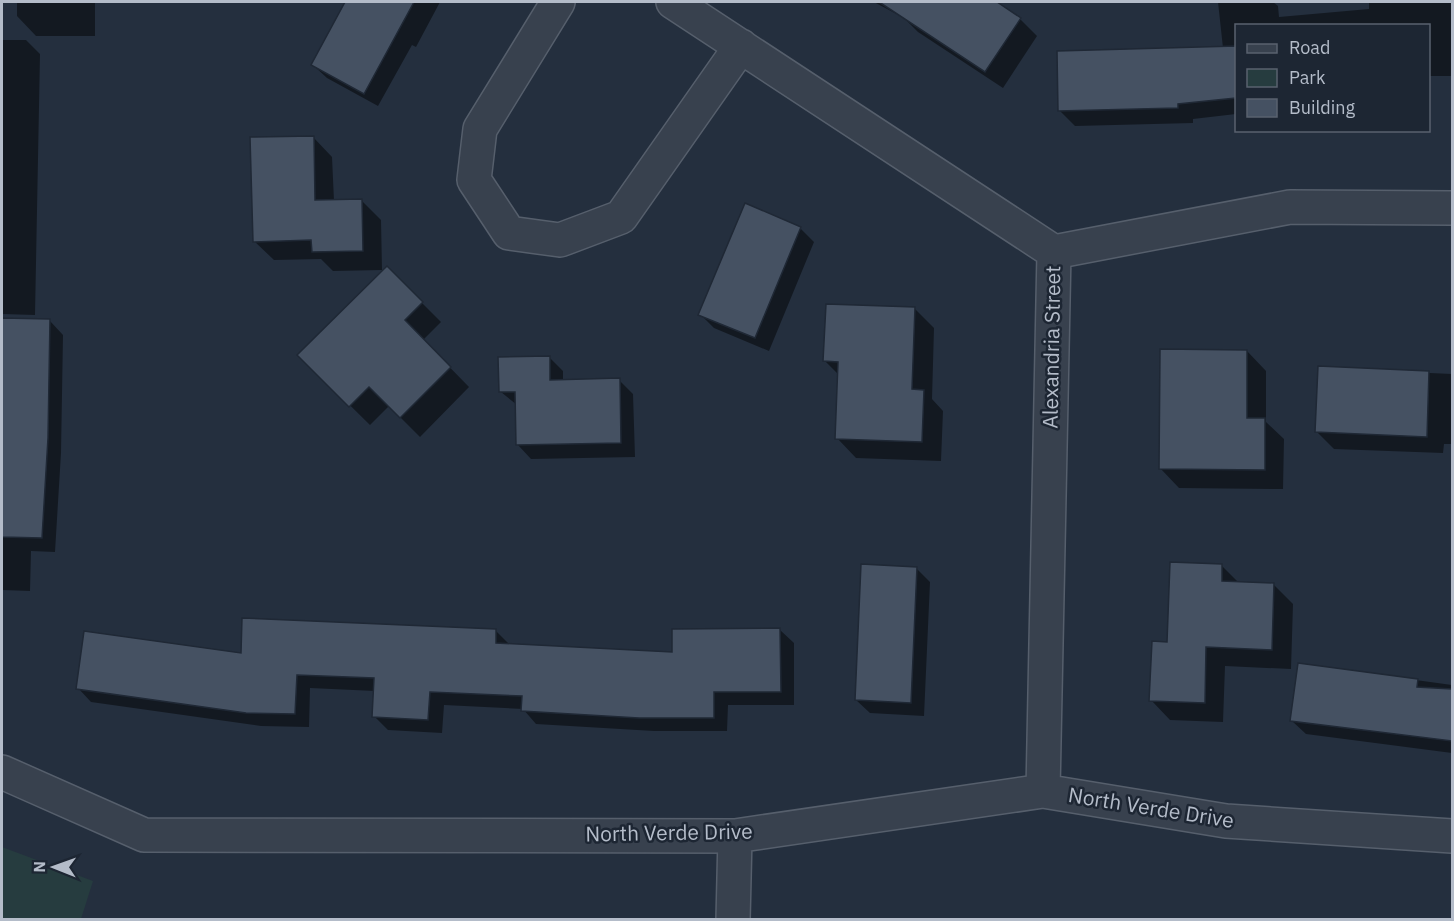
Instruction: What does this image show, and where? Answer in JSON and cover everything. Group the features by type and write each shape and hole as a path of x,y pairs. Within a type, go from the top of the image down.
{"street":[{"path":"558,2 480,129 474,180 509,233 560,240 621,217 741,46"},
{"name":"Alexandria Street","path":"673,2 1054,252 1043,791"},
{"path":"1054,252 1290,207 1452,208"},
{"name":"North Verde Drive","path":"2,772 144,835 735,836 1043,791 1226,821 1452,836"},
{"path":"733,920 735,836"}],"green space":[{"path":"2,847 93,881 81,919 2,919"}],"building":[{"path":"345,2 414,2 364,94 311,65"},
{"path":"879,2 997,2 1021,18 985,72"},
{"path":"1235,46 1235,98 1178,104 1178,108 1058,111 1057,51"},
{"path":"314,136 315,200 362,199 363,251 312,252 311,240 253,242 250,137"},
{"path":"745,203 801,227 755,338 698,315"},
{"path":"387,266 423,302 405,320 451,367 400,418 369,387 349,407 297,355"},
{"path":"826,304 915,307 912,389 924,390 922,442 835,439 838,362 823,361"},
{"path":"2,318 50,319 48,438 42,538 2,537"},
{"path":"1160,349 1247,350 1247,418 1265,418 1265,470 1159,469"},
{"path":"550,356 550,380 620,378 621,443 516,445 515,392 499,392 498,357"},
{"path":"1318,366 1429,371 1427,437 1315,432"},
{"path":"1170,562 1222,564 1222,581 1274,583 1272,650 1206,647 1205,703 1149,701 1152,641 1167,642"},
{"path":"861,564 917,567 911,703 855,700"},
{"path":"242,618 496,629 496,643 672,652 672,629 780,628 781,692 714,692 714,718 639,718 521,711 522,696 430,692 428,720 372,717 374,678 297,675 295,714 246,713 76,689 84,631 241,653"},
{"path":"1298,663 1418,679 1417,687 1452,689 1452,741 1290,721"}]}
